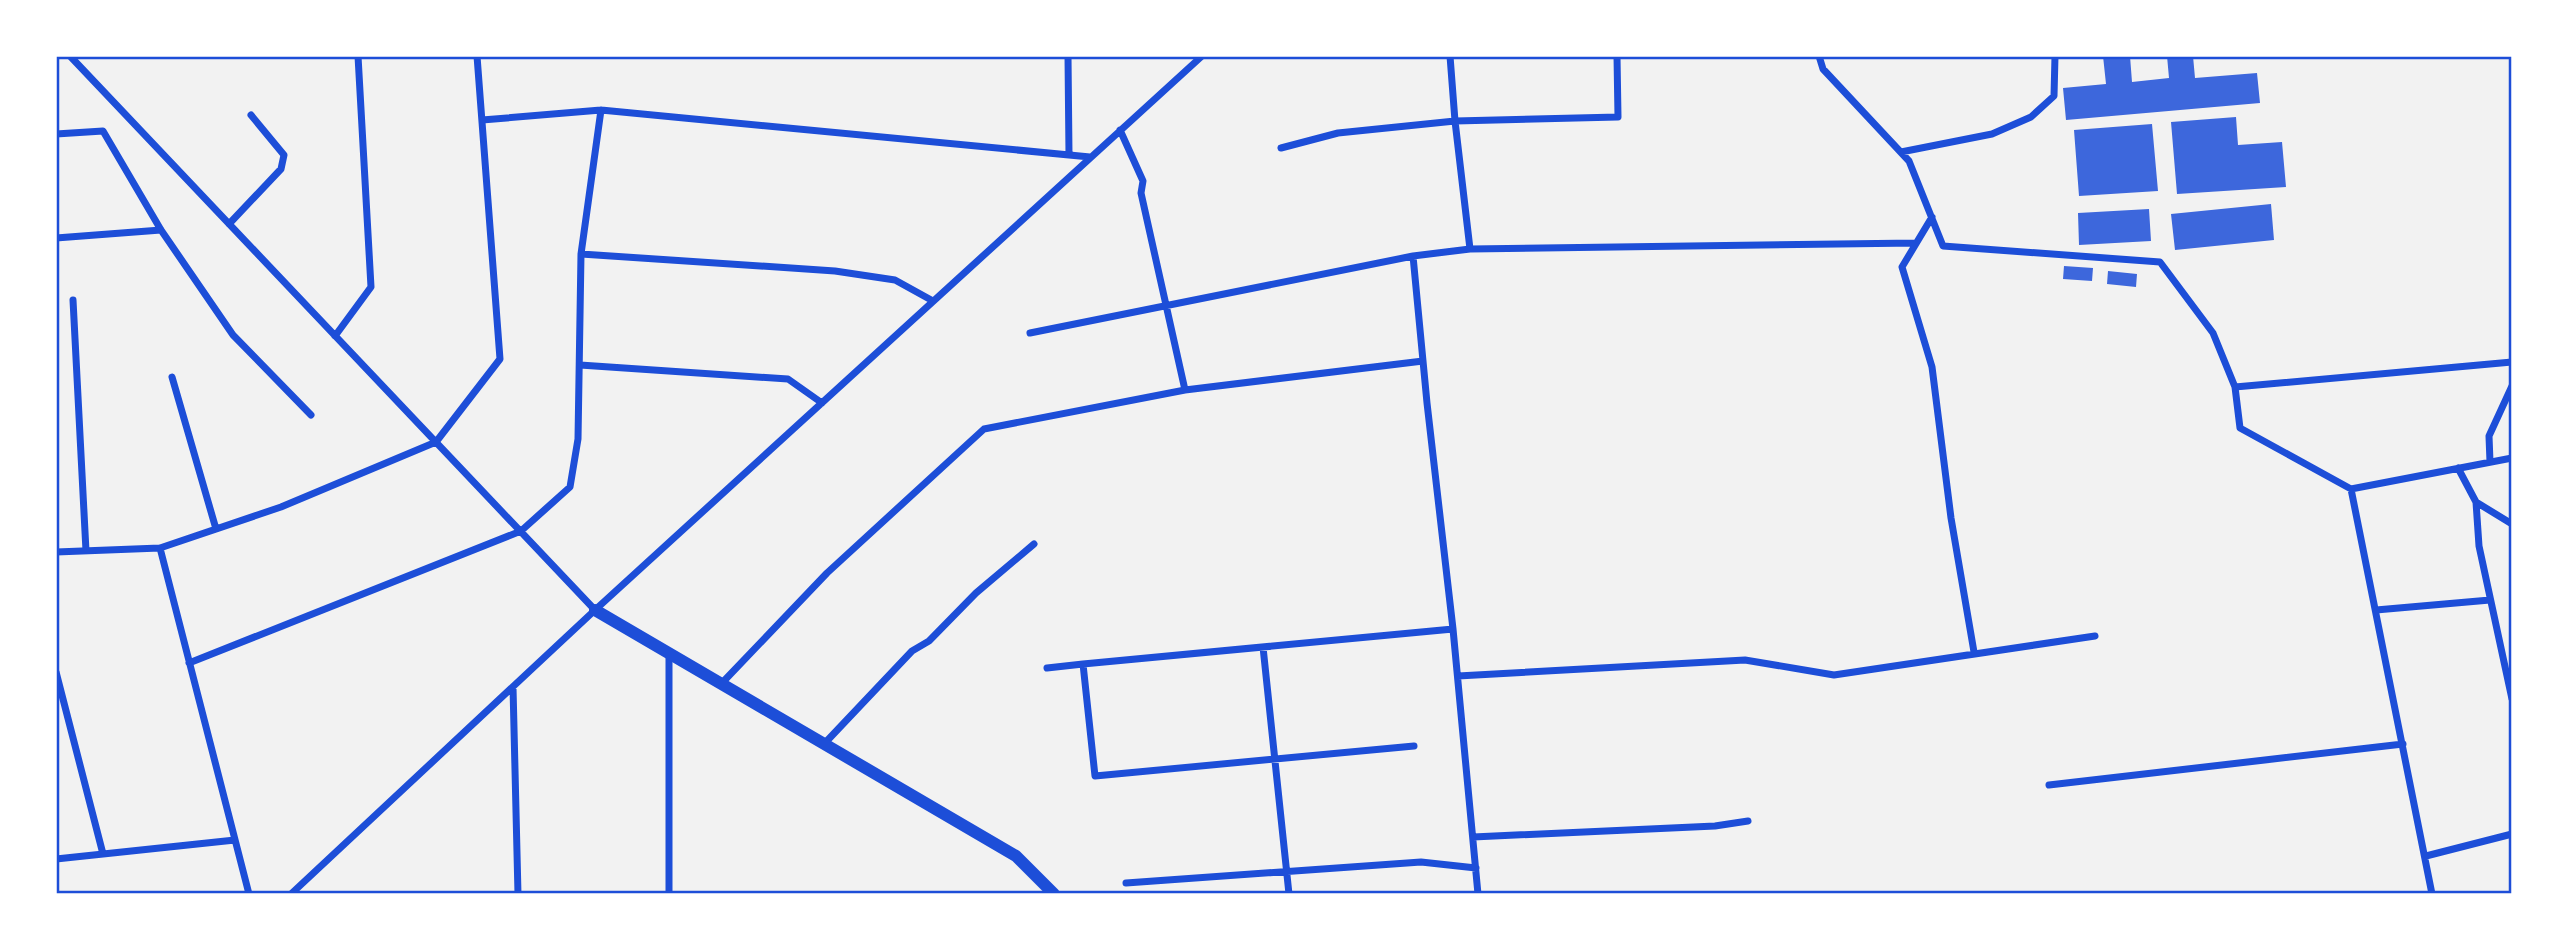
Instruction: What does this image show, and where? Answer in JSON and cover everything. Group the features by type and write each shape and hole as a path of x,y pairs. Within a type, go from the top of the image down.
{"street":[{"path":"70,56 595,610 1016,856 1054,894"},
{"path":"335,336 371,287 358,56"},
{"path":"56,552 160,548 281,507 436,442 500,359 477,56"},
{"path":"1068,56 1069,155"},
{"path":"1450,56 1470,249"},
{"path":"1281,148 1338,133 1455,121 1618,117 1617,56"},
{"path":"1819,56 1823,69 1909,161 1943,246 2160,262 2213,332 2235,387 2240,428 2351,489 2512,458"},
{"path":"1901,152 1992,134 2031,117 2054,96 2055,56"},
{"path":"291,894 595,610 1199,57"},
{"path":"482,120 601,110 1090,158"},
{"path":"189,663 521,531 570,487 578,439 581,254 601,110"},
{"path":"229,224 281,169 284,155 251,115"},
{"path":"1120,130 1143,181 1142,193 1185,390"},
{"path":"56,134 103,131 161,230 233,335 311,415"},
{"path":"1931,217 1902,267 1932,367 1951,518 1974,652"},
{"path":"56,238 161,230"},
{"path":"1030,333 1413,256 1470,249 1916,243"},
{"path":"581,254 835,271 895,281 933,301"},
{"path":"1413,256 1458,676 1478,894"},
{"path":"73,300 86,551"},
{"path":"721,684 828,573 984,429 1185,390 1423,361"},
{"path":"2235,387 2512,362"},
{"path":"580,365 788,379 822,403"},
{"path":"172,377 216,529"},
{"path":"2490,462 2489,436 2512,386"},
{"path":"2458,468 2476,502 2479,546 2512,699"},
{"path":"2351,489 2432,894"},
{"path":"2476,502 2512,524"},
{"path":"824,744 912,651 929,641 976,593 1034,544"},
{"path":"160,548 249,894"},
{"path":"2376,610 2490,600"},
{"path":"1046,668 1453,629"},
{"path":"1458,676 1745,660 1834,675 2095,636"},
{"path":"1263,647 1289,894"},
{"path":"669,653 669,894"},
{"path":"1083,664 1095,776 1414,746"},
{"path":"56,672 103,854"},
{"path":"513,687 518,894"},
{"path":"2049,785 2403,744"},
{"path":"1473,837 1715,826 1748,821"},
{"path":"2426,856 2512,834"},
{"path":"56,859 235,840"},
{"path":"1125,883 1421,862 1476,868"}],"building":[{"path":"2103,56 2130,56 2132,82 2169,78 2167,56 2193,56 2195,78 2257,73 2260,103 2066,120 2063,88 2106,84"},
{"path":"2236,117 2238,145 2282,142 2286,187 2177,194 2171,122"},
{"path":"2152,124 2158,191 2079,196 2074,130"},
{"path":"2271,204 2274,240 2175,250 2171,214"},
{"path":"2149,209 2151,241 2079,245 2078,213"},
{"path":"2064,266 2093,268 2092,281 2063,279"},
{"path":"2108,271 2137,274 2136,287 2107,284"}]}
